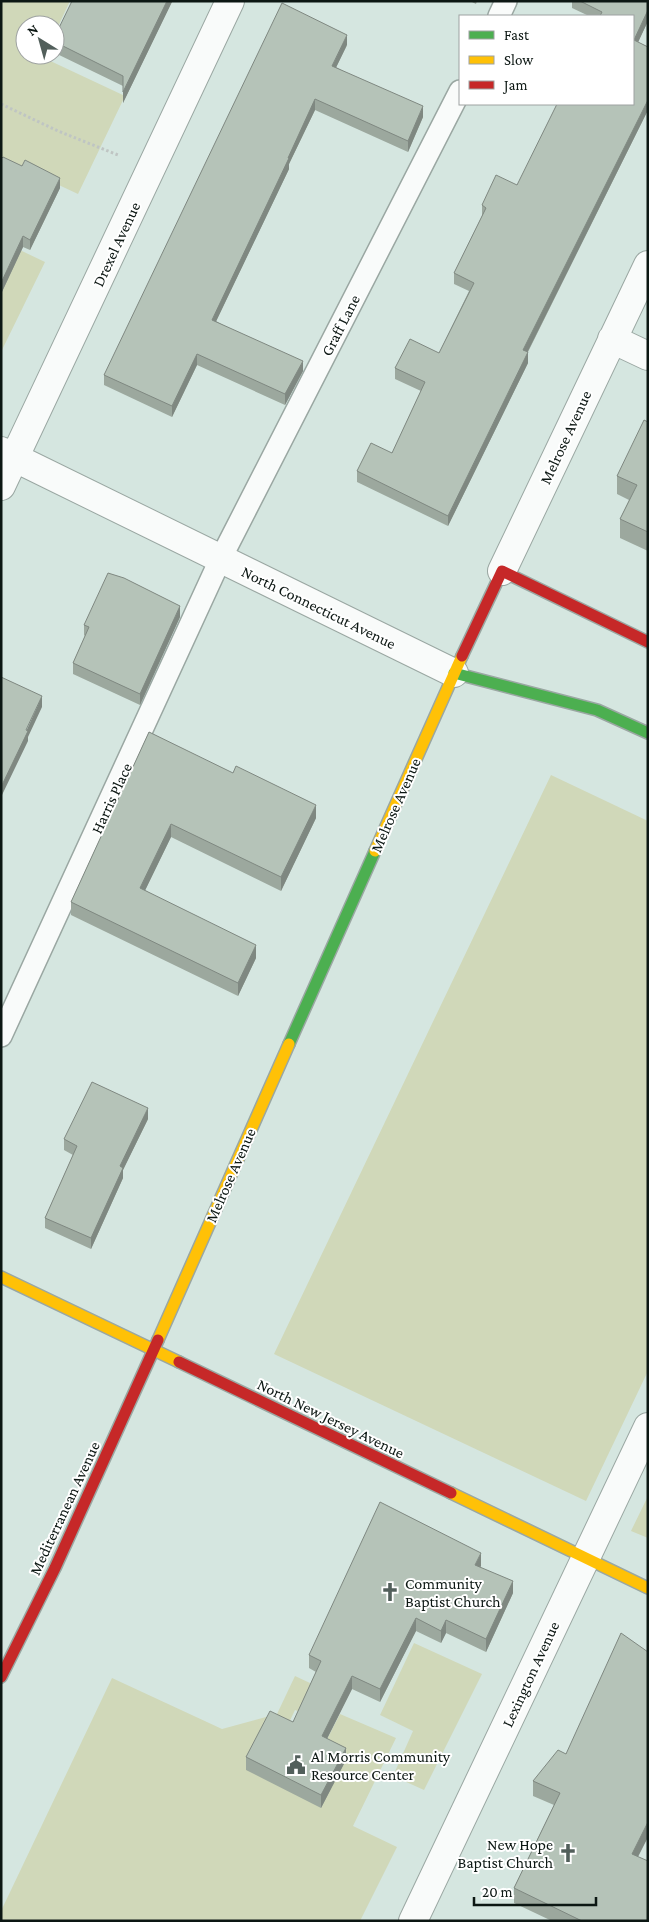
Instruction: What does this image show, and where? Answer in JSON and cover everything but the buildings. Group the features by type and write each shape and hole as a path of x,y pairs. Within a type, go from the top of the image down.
{"street":[{"name":"Drexel Avenue","path":"1,486 8,455 152,167 230,1"},
{"name":"Melrose Avenue","path":"152,1350 454,673 648,265"},
{"path":"612,339 648,356"},
{"name":"North Connecticut Avenue","path":"8,455 454,673 597,710 648,732"},
{"path":"502,571 648,642"},
{"name":"North New Jersey Avenue","path":"1,1277 648,1588"},
{"name":"Mediterranean Avenue","path":"1,1677 55,1568 152,1350"},
{"name":"Lexington Avenue","path":"413,1921 648,1427"}],"lane":[{"path":"499,15 506,1"},
{"name":"Graff Lane","path":"220,560 459,93"},
{"name":"Harris Place","path":"1,1036 220,560"}],"path":[{"path":"1,104 58,131 152,167"}],"green space":[{"path":"1,1 70,1 63,15 15,15 15,65 59,65 125,96 78,194 1,158"},
{"path":"1,241 45,262 1,352"},
{"path":"551,775 648,821 648,1371 586,1501 274,1354"},
{"path":"648,1496 648,1538 631,1531"},
{"path":"414,1643 482,1674 424,1790 393,1776 413,1731 380,1715"},
{"path":"295,1676 325,1690 313,1717 295,1710 285,1731 322,1749 340,1714 396,1738 353,1826 397,1847 360,1921 1,1921 1,1911 112,1678 222,1729 277,1714"}],"traffic: fast":[{"path":"454,673 597,710 648,733"},
{"path":"289,1044 375,851"}],"traffic: slow":[{"path":"375,851 462,656"},
{"path":"158,1340 289,1044"},
{"path":"1,1277 179,1362"},
{"path":"451,1493 648,1588"}],"traffic: jam":[{"path":"462,656 502,571 648,642"},
{"path":"1,1677 55,1568 158,1340"},
{"path":"179,1362 451,1493"}],"place":[{"name":"Community Baptist Church","path":"390,1592"},
{"name":"Al Morris Community Resource Center","path":"296,1765"},
{"name":"New Hope Baptist Church","path":"568,1853"}]}
